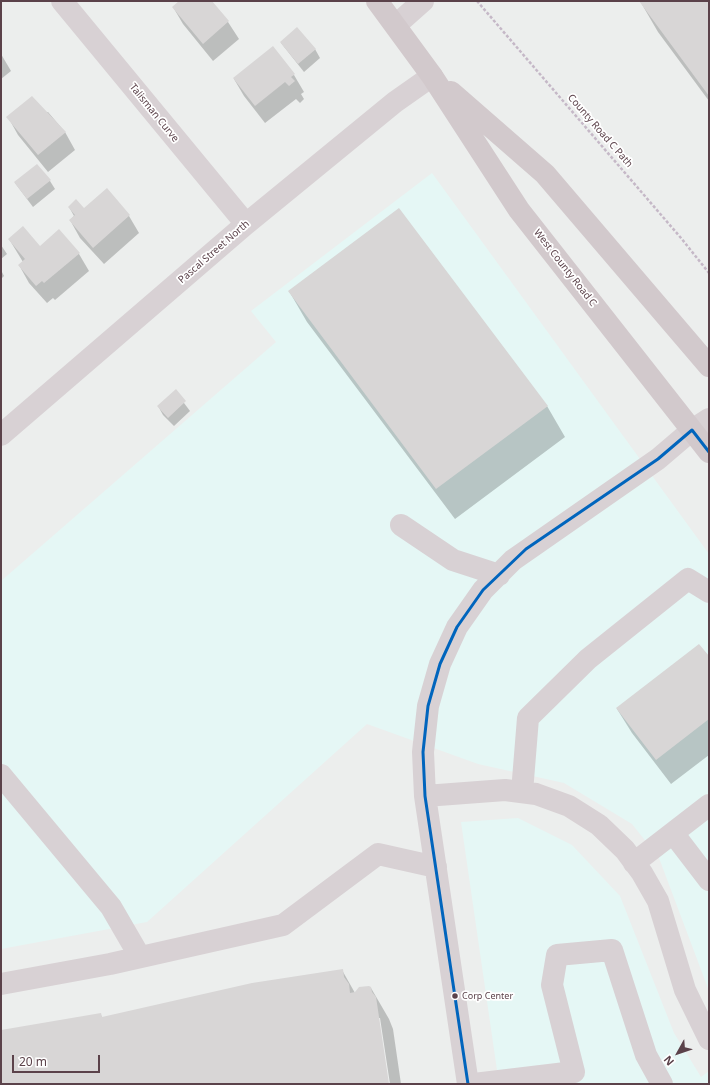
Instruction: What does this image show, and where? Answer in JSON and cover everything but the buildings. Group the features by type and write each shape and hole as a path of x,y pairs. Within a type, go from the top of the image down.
{"main road":[{"name":"West County Road C","path":"378,1 432,76 519,210 701,424 709,452"},
{"name":"West County Road C","path":"432,76 546,174 709,366"}],"street":[{"name":"Talisman Curve","path":"62,1 246,224"},
{"path":"396,25 423,1"},
{"name":"Pascal Street North","path":"1,434 246,224 395,102 432,76"},
{"path":"468,1084 425,796 423,752 428,706 440,664 457,627 484,590 526,550 658,459 701,424"},
{"path":"401,525 453,560 499,575"},
{"path":"522,792 528,718 588,659 688,579 709,592"},
{"path":"1,775 111,907 140,957"},
{"path":"425,796 505,790 536,794 569,806 599,825 625,850 658,901 685,990 706,1025"},
{"path":"634,863 709,806"},
{"path":"673,833 709,880"},
{"path":"1,984 140,957 283,925 378,854 436,867"},
{"path":"474,1084 557,1079 574,1072 552,985 557,955 612,950 646,1055 662,1084"}],"path":[{"name":"County Road C Path","path":"477,1 681,238 709,273"}],"shaded area":[{"path":"432,173 709,554 709,991 659,858 632,824 564,783 478,764 367,724 147,922 1,949 1,581 276,342 251,311"},
{"path":"518,818 572,845 620,896 674,1033 701,1077 709,1071 709,1084 499,1084 461,822"}],"transit line":[{"path":"468,1084 425,796 423,752 428,706 440,664 457,627 483,590 526,549 658,459 692,430 709,452"}],"place":[{"name":"Corp Center","path":"455,996"}]}
